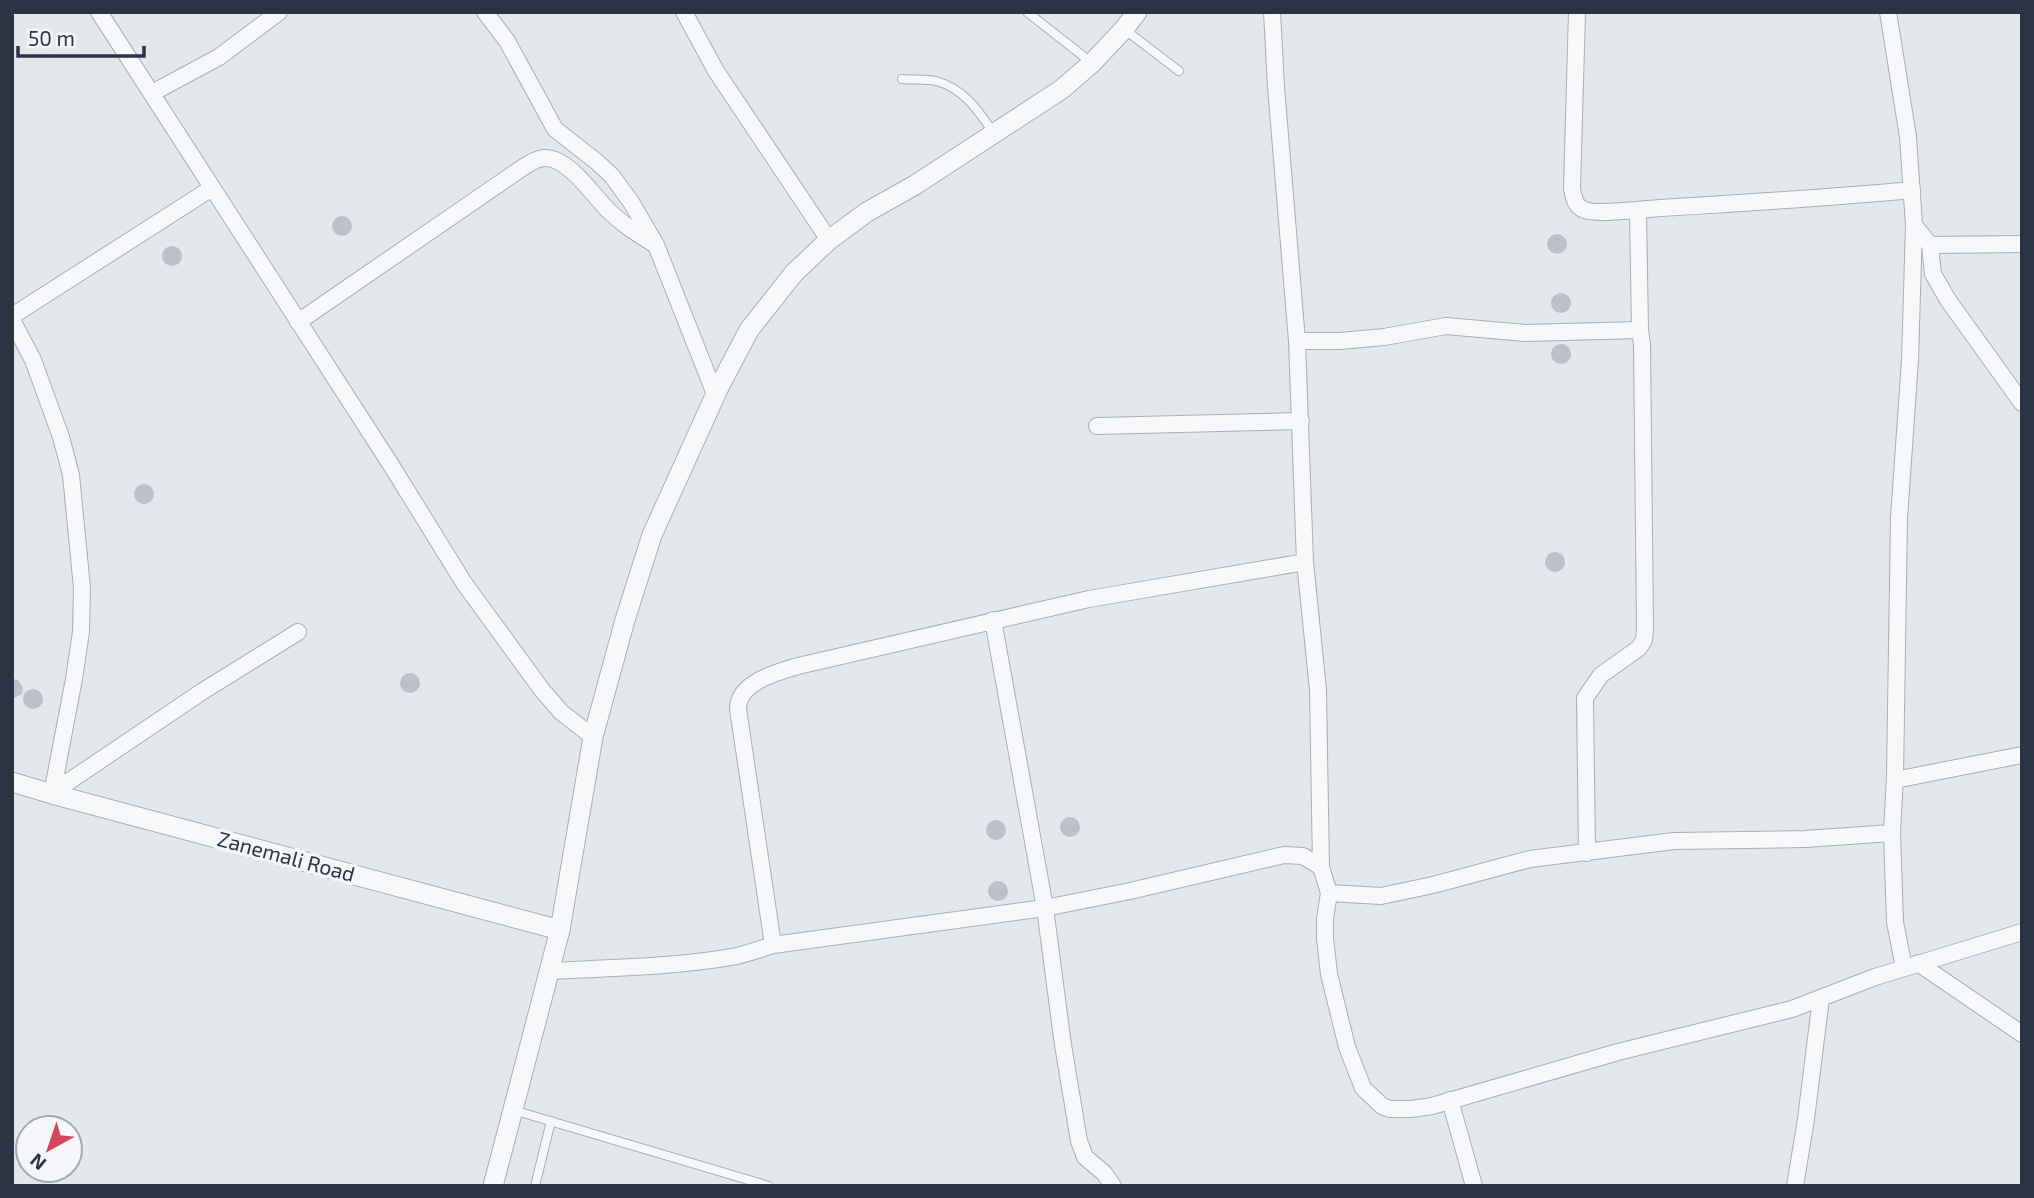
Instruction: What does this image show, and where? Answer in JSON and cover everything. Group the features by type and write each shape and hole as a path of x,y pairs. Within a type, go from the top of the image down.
{"street":[{"path":"99,12 464,583 542,690 561,712 593,737"},
{"path":"152,93 219,57 279,12"},
{"path":"485,12 506,41 555,130 597,162 619,184 656,245 715,394"},
{"path":"684,12 716,71 829,240"},
{"path":"493,1186 560,930 593,737 621,633 652,535 715,394 749,330 794,274 829,240 867,212 915,185 1062,89 1092,63 1137,12"},
{"path":"1272,12 1297,341 1305,562 1318,690 1321,866 1329,893 1325,929 1329,974 1347,1047 1363,1087 1382,1106 1391,1109 1411,1109 1450,1100 1618,1052 1792,1009 1911,965 2022,932"},
{"path":"1577,12 1572,189 1574,199 1583,209 1593,212 1795,201 1912,190"},
{"path":"1888,12 1908,137 1914,225 1910,360 1899,519 1892,833 1895,922 1911,965 2022,1034"},
{"path":"298,322 525,166 544,158 565,165 629,230 656,245"},
{"path":"54,788 80,632 82,588 76,518 71,475 61,437 33,360 12,318 212,188"},
{"path":"1587,853 1585,698 1601,675 1633,654 1644,640 1642,344 1638,210"},
{"path":"1914,225 1930,245 1933,274 1948,300 2022,404"},
{"path":"1930,245 2022,244"},
{"path":"1297,341 1384,337 1446,326 1525,332 1640,330"},
{"path":"1097,426 1301,421"},
{"path":"773,945 738,709 742,693 774,673 798,666 993,620 1089,599 1305,562"},
{"path":"993,620 1045,908 1079,1141 1085,1157 1104,1172 1113,1186"},
{"path":"54,788 68,782 203,691 298,632"},
{"path":"1895,779 2022,755"},
{"name":"Zanemali Road","path":"12,782 54,788 560,930"},
{"path":"1329,893 1381,896 1423,888 1530,859 1674,842 1805,839 1892,833"},
{"path":"548,971 667,964 737,956 773,945 1045,908 1284,855 1303,856 1321,866"},
{"path":"1795,1186 1821,998"},
{"path":"1450,1100 1474,1186"}],"lane":[{"path":"1027,12 1092,63"},
{"path":"1124,29 1179,71"},
{"path":"902,79 935,81 957,89 975,107 995,134"},
{"path":"513,1110 769,1186"},
{"path":"535,1186 551,1121"}],"building":[{"path":"342,216 349,219 352,226 349,233 342,236 335,233 332,226 335,219"},
{"path":"1557,234 1564,237 1567,244 1564,251 1557,254 1550,251 1547,244 1550,237"},
{"path":"172,246 179,249 182,256 179,263 172,266 165,263 162,256 165,249"},
{"path":"1561,293 1568,296 1571,303 1568,310 1561,313 1554,310 1551,303 1554,296"},
{"path":"1561,344 1568,347 1571,354 1568,361 1561,364 1554,361 1551,354 1554,347"},
{"path":"144,484 151,487 154,494 151,501 144,504 137,501 134,494 137,487"},
{"path":"1555,552 1562,555 1565,562 1562,569 1555,572 1548,569 1545,562 1548,555"},
{"path":"410,673 417,676 420,683 417,690 410,693 403,690 400,683 403,676"},
{"path":"12,679 18,680 23,688 22,694 14,698 12,698"},
{"path":"33,689 40,692 43,699 40,706 33,709 26,706 23,699 26,692"},
{"path":"1070,817 1077,820 1080,827 1077,834 1070,837 1063,834 1060,827 1063,820"},
{"path":"996,820 1003,823 1006,830 1003,837 996,840 989,837 986,830 989,823"},
{"path":"998,881 1005,884 1008,891 1005,898 998,901 991,898 988,891 991,884"}]}
